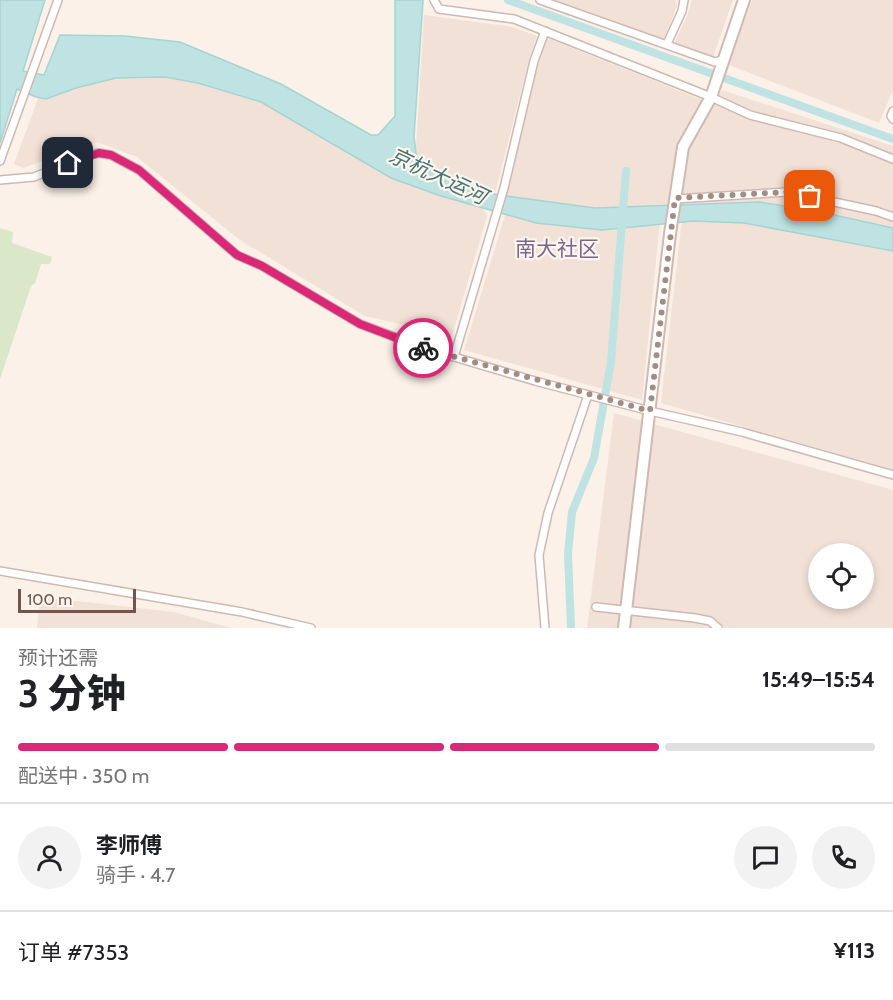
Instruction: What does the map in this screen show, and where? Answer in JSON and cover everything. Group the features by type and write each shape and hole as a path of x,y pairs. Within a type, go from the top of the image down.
{"street":[{"path":"0,161 58,0"},
{"path":"434,0 439,9 514,19 712,94 750,116 841,138 893,159"},
{"path":"540,0 715,62 722,62"},
{"path":"668,44 682,11 684,0"},
{"path":"624,628 670,234 683,147 712,94 744,0"},
{"path":"454,357 504,188 534,60 545,31"},
{"path":"893,111 891,116 893,119"},
{"path":"0,180 34,177 85,156 99,153 111,155 139,170 237,255 262,266 360,324 454,357 621,404 742,432 893,476"},
{"path":"675,198 788,192 876,211 893,217"},
{"path":"544,628 539,555 548,513 589,395"},
{"path":"0,571 242,612 311,628"},
{"path":"596,607 695,618 710,621 718,628"}],"shaded area":[{"path":"534,0 676,0 677,6 661,47"},
{"path":"692,0 733,0 711,63 672,48"},
{"path":"752,0 893,0 893,90 879,123 729,65"},
{"path":"424,15 513,27 537,36 529,59 494,198 415,164"},
{"path":"547,38 702,100 679,142 670,208 609,214 505,200 538,65"},
{"path":"111,74 186,74 266,99 480,203 487,216 452,336 365,316 240,240 137,157 97,142 23,168 14,164 40,93"},
{"path":"722,90 893,146 893,235 680,209 689,149"},
{"path":"507,209 660,222 642,400 464,350"},
{"path":"742,218 893,248 893,470 661,403 682,219"},
{"path":"614,413 893,490 893,628 587,628"},
{"path":"40,597 174,612 231,628 37,628"}],"green space":[{"path":"0,228 13,232 12,243 52,257 50,264 41,264 35,283 31,286 0,379"}],"water":[{"name":"京杭大运河","path":"0,0 45,0 23,71 44,75 60,35 125,36 180,42 281,84 371,135 378,135 395,116 395,0 423,0 414,137 417,160 441,174 492,194 595,208 759,202 816,211 893,228 893,251 744,223 693,221 602,230 536,223 441,196 391,178 261,102 198,83 165,77 116,78 76,88 46,99 17,89 0,143"}],"waterway":[{"path":"508,0 893,139"},
{"path":"571,628 568,554 572,512 594,458 611,362 626,171"}],"way so far":[{"path":"423,348 535,381 650,411 675,198 788,192 810,196"}],"district":[{"name":"南大社区","path":"557,249"}],"route":[{"path":"68,163 99,153 111,155 139,170 237,255 262,266 360,324 423,348"}]}
